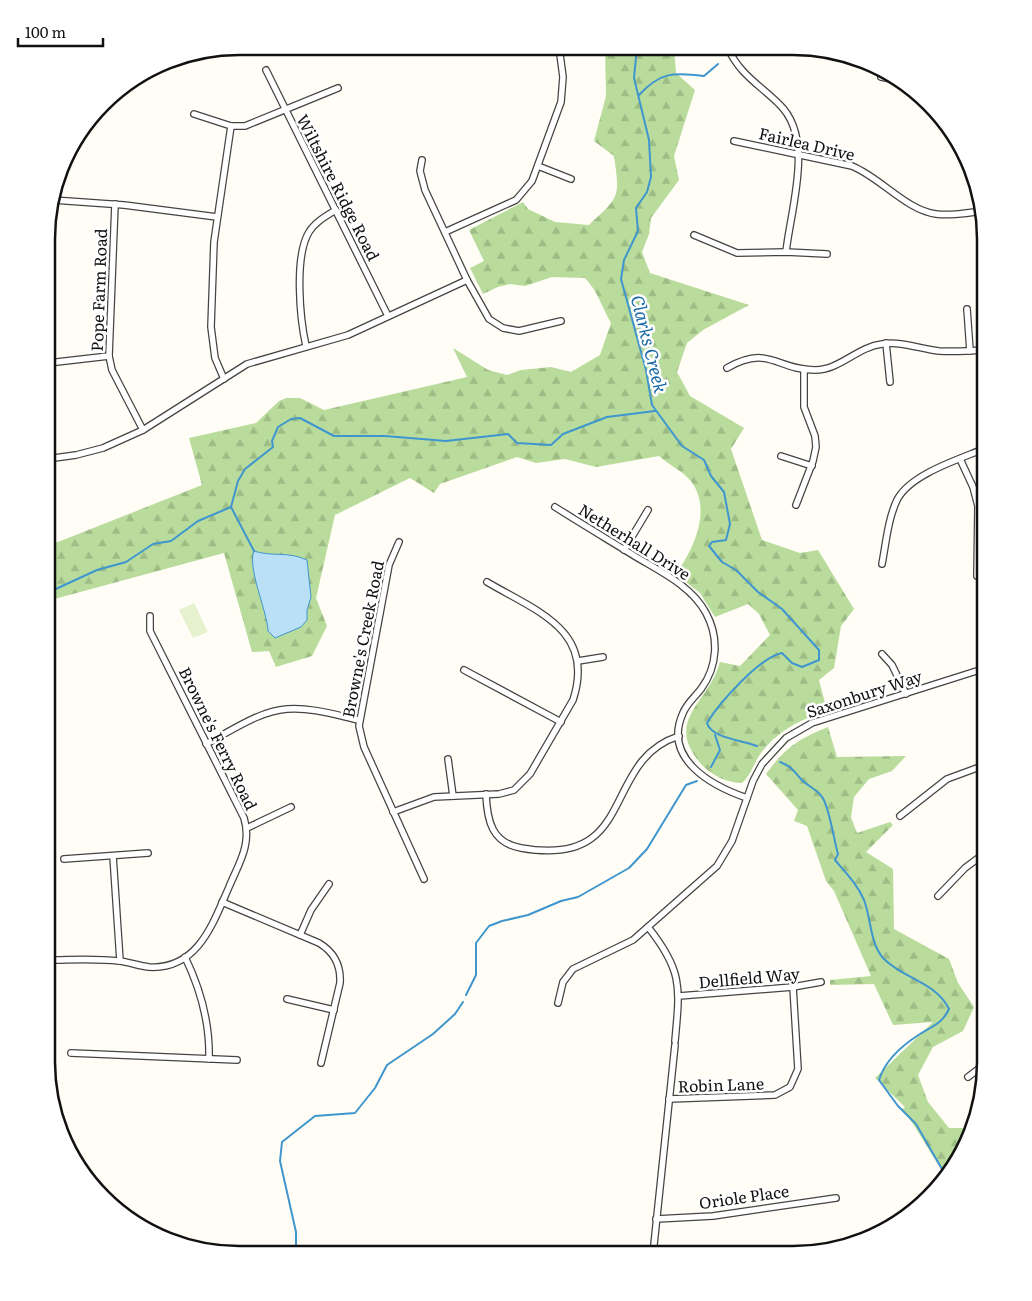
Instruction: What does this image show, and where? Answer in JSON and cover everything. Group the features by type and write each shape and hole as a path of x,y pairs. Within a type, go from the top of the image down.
{"street":[{"path":"445,232 516,200 526,190 538,166 561,102 563,77 560,55"},
{"path":"732,55 743,72 777,101 788,114 798,138 799,154 786,252"},
{"name":"Wiltshire Ridge Road","path":"266,70 284,111 336,210 388,316"},
{"path":"194,114 231,126 254,124 338,88"},
{"path":"224,379 212,344 214,242 231,126"},
{"name":"Fairlea Drive","path":"734,141 836,161 862,171 911,205 926,212 943,215 974,212"},
{"path":"422,160 421,180 484,314 503,328 519,331 561,321"},
{"path":"538,166 571,179"},
{"path":"59,200 115,204 217,217"},
{"name":"Pope Farm Road","path":"115,204 109,356 112,370 143,430"},
{"path":"306,346 300,318 304,244 310,231 321,219 336,210"},
{"path":"694,235 736,253 786,252 827,254"},
{"path":"55,458 103,448 143,430 247,364 348,335 468,280"},
{"path":"968,308 970,351"},
{"path":"886,343 890,382"},
{"path":"727,368 743,360 758,357 816,370 830,368 861,350 886,343 942,351 977,351"},
{"path":"55,362 109,356"},
{"path":"796,505 812,466 816,442 804,407 804,368"},
{"path":"882,564 893,510 901,492 919,477 977,452"},
{"path":"781,456 812,466"},
{"path":"960,459 973,487 977,502"},
{"name":"Netherhall Drive","path":"555,507 689,591 702,605 711,624 715,644 713,666 705,684 683,713 679,736"},
{"path":"624,550 648,510"},
{"name":"Browne's Creek Road","path":"400,542 389,565 359,720 364,748 424,879"},
{"path":"393,812 429,798 507,793 522,784 573,700 577,689 578,661 568,636 550,618 487,582"},
{"name":"Browne's Ferry Road","path":"55,960 120,961 155,966 174,963 185,958 204,940 245,849 247,828 150,631 150,616"},
{"path":"882,654 898,675 906,694"},
{"path":"578,661 604,657"},
{"path":"464,670 561,722"},
{"name":"Saxonbury Way","path":"558,1003 563,982 573,969 584,962 622,947 648,927 717,866 732,841 747,798 762,764 776,747 792,734 812,723 977,671"},
{"path":"206,744 264,715 280,710 304,709 359,720"},
{"path":"486,794 489,823 496,835 506,844 544,852 576,848 593,838 604,828 644,758 658,745 679,736 683,750 696,771 719,787 747,798"},
{"path":"448,759 453,796"},
{"path":"900,816 947,779 977,768"},
{"path":"247,828 291,807"},
{"path":"64,859 148,853"},
{"path":"113,856 120,961"},
{"path":"938,896 977,859"},
{"path":"300,935 311,910 329,884"},
{"path":"222,902 322,945 337,964 340,983 321,1063"},
{"path":"648,927 665,949 673,964 679,996 654,1246"},
{"path":"185,958 205,1009 209,1031 209,1059"},
{"name":"Dellfield Way","path":"679,996 793,987 821,982"},
{"name":"Robin Lane","path":"669,1099 775,1095 790,1087 798,1069 793,987"},
{"path":"287,999 334,1010"},
{"path":"71,1053 237,1060"},
{"path":"968,1078 977,1071"},
{"name":"Oriole Place","path":"656,1218 713,1216 836,1198"}],"green space":[{"path":"605,55 675,55 676,73 695,90 674,156 679,180 651,218 649,234 642,252 650,273 749,305 703,330 687,343 677,372 690,396 744,428 731,449 762,540 800,553 818,550 854,609 841,626 834,668 819,680 827,711 798,722 781,733 765,748 742,783 725,780 710,772 701,764 690,749 686,735 687,723 720,662 740,666 770,635 759,614 748,604 715,617 700,593 676,574 694,541 698,528 700,503 697,491 690,480 659,456 596,467 565,459 536,463 517,457 440,484 434,493 410,478 335,515 316,598 327,626 312,656 276,667 269,651 252,652 224,553 55,599 55,542 202,485 189,438 256,423 279,401 286,398 300,398 324,410 467,377 453,348 488,370 507,375 521,370 551,367 571,372 600,355 611,323 597,294 585,278 552,277 525,286 510,284 483,294 470,268 484,261 469,230 523,202 528,209 555,222 589,225 607,208 617,189 614,156 594,141 606,96"},
{"path":"194,603 208,632 193,638 179,610"},
{"path":"828,727 837,757 906,756 892,771 869,779 854,797 851,817 857,833 890,822 893,825 866,852 893,869 894,929 949,959 958,983 974,1007 963,1031 933,1047 918,1075 928,1102 949,1128 964,1128 942,1170 902,1109 905,1107 875,1078 933,1022 893,1025 874,984 830,985 830,980 871,976 834,891 826,881 807,826 794,821 798,810 766,774 779,757 793,745"}],"water":[{"path":"254,551 300,557 307,560 311,597 307,610 307,620 301,627 275,638 268,631 255,578 253,568"}],"waterway":[{"name":"Clarks Creek","path":"636,55 634,78 649,140 651,177 647,192 636,208 638,231 624,260 621,279 646,370 652,405 682,446 704,460 711,476 724,492 730,524 726,540 712,542 709,546 722,562 736,570 758,592 782,609 819,650 819,660 802,667 792,663 782,653 773,656 752,672 730,693 707,723 714,732 757,746"},
{"path":"639,95 654,82 668,75 704,76 718,64"},
{"path":"55,589 97,570 126,562 153,544 171,541 198,521 231,507 238,481 245,469 273,447 272,441 278,427 291,419 300,418 334,436 385,436 446,441 508,434 517,443 551,445 563,434 607,417 655,411"},
{"path":"231,507 254,551"},
{"path":"711,767 720,750 715,735"},
{"name":"Clarks Creek","path":"780,762 792,769 803,781 820,794 825,801 838,854 835,860 855,884 864,900 873,938 883,958 936,993 949,1009 940,1021 895,1054 885,1066 879,1080 898,1106 916,1124 942,1169"},
{"path":"466,995 476,975 476,943 489,926 528,915 561,901 578,897 629,868 647,849 686,785 697,781"},
{"path":"296,1246 296,1232 280,1161 282,1142 315,1116 355,1113 375,1088 387,1065 433,1034 455,1014 463,1002"}]}
